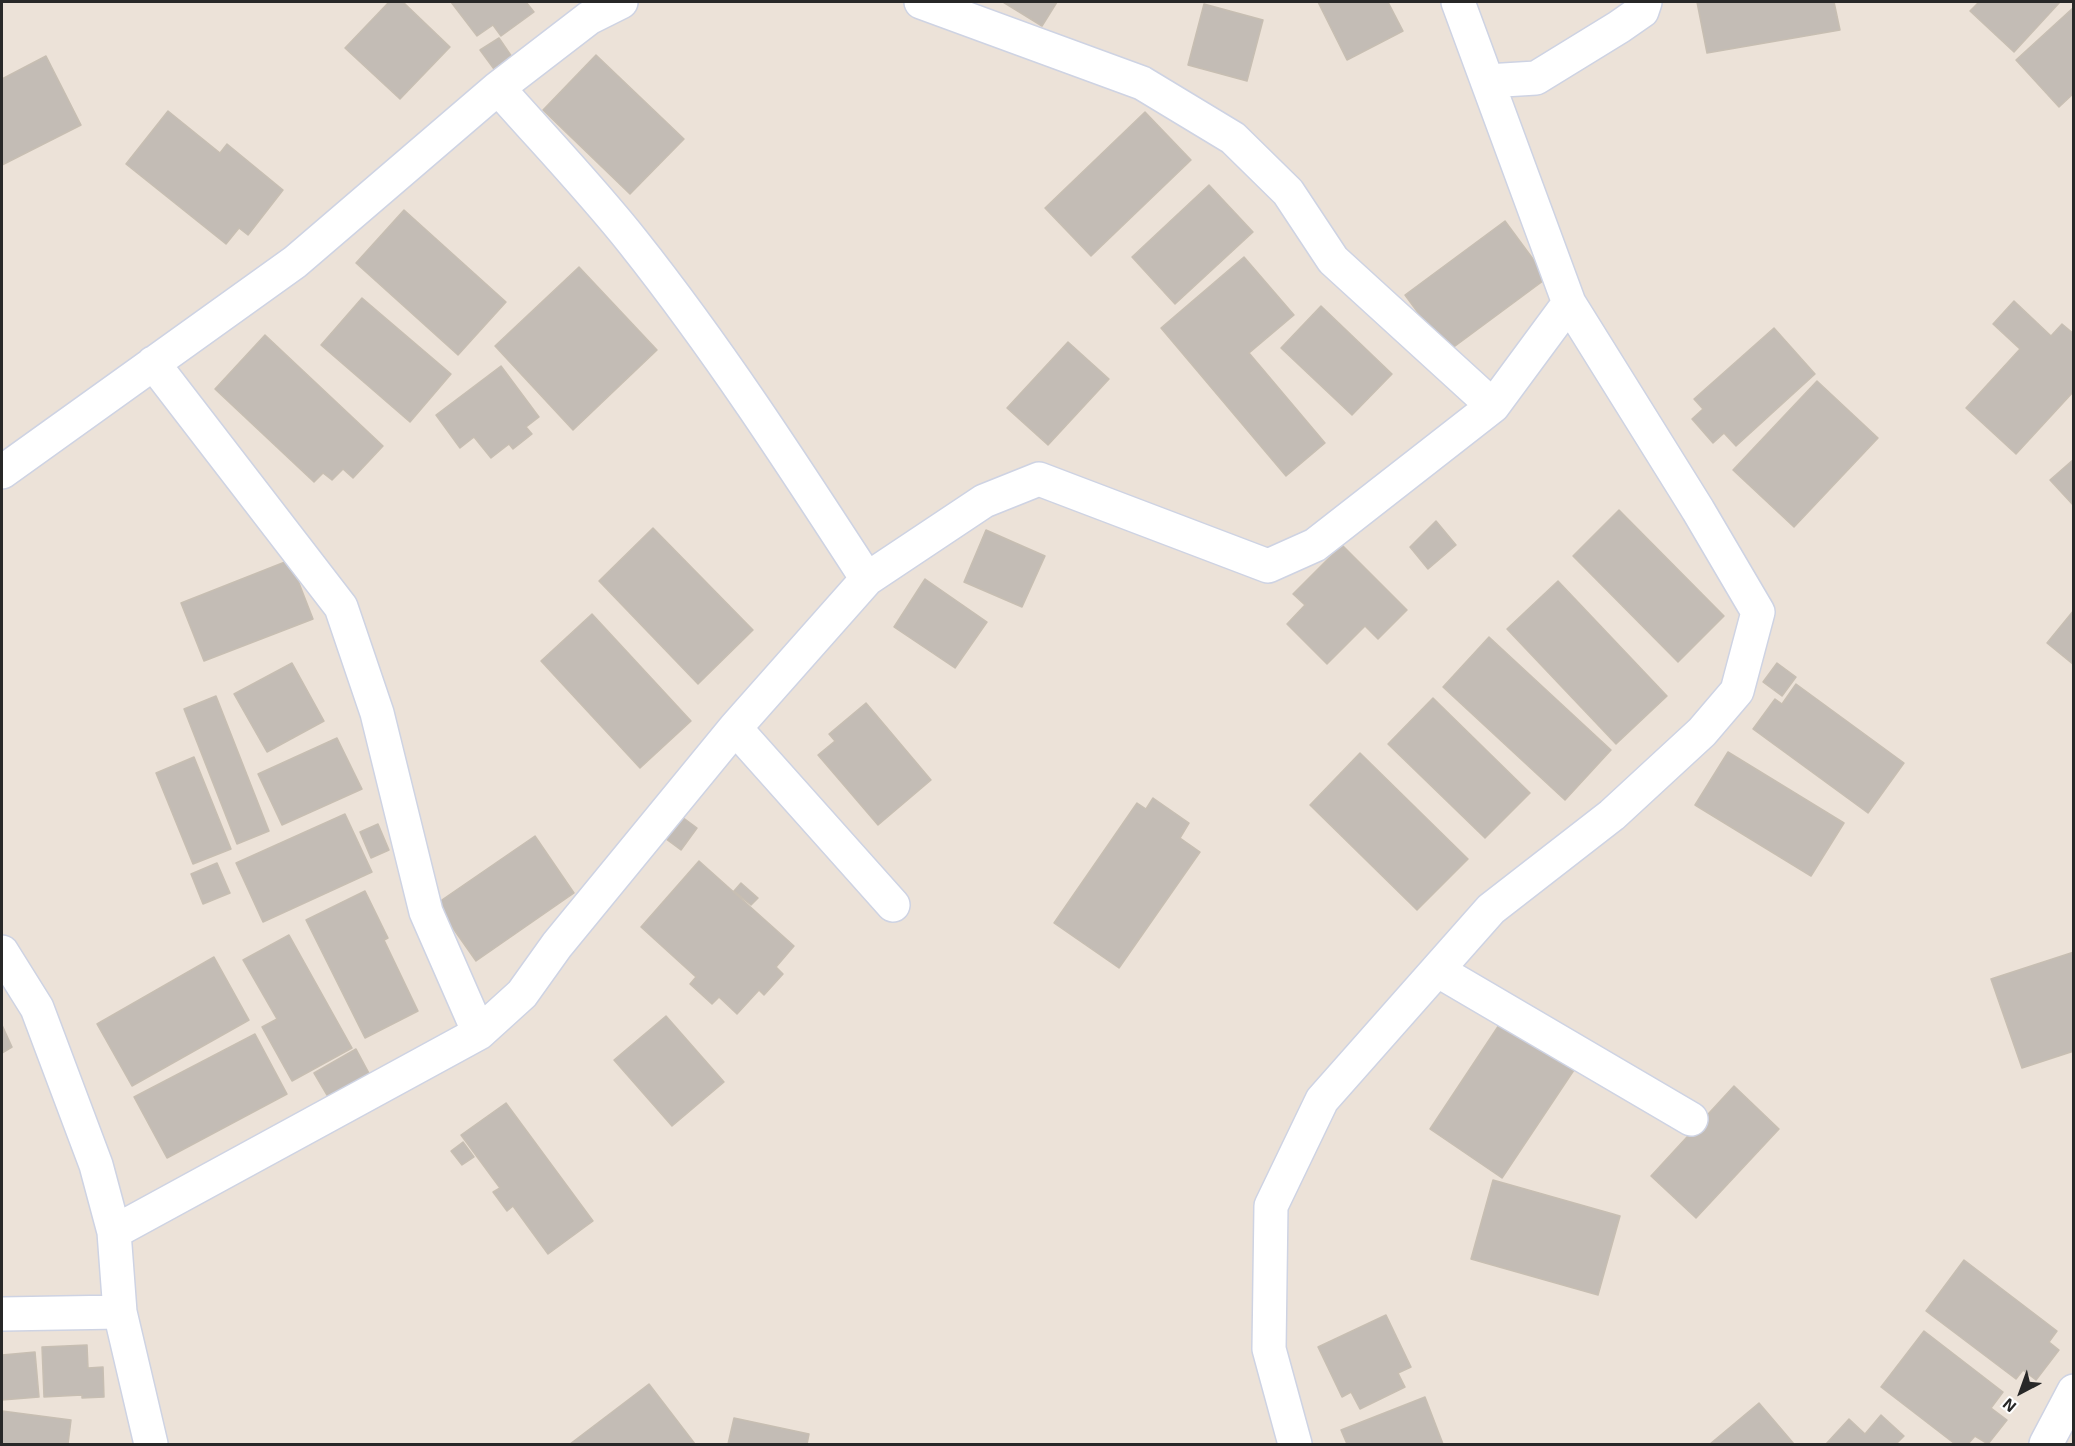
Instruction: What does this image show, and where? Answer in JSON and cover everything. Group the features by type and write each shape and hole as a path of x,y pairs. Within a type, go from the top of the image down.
{"street":[{"path":"2,472 295,262 498,88 590,18 621,2"},
{"path":"921,2 1142,83 1233,138 1288,192 1333,260 1493,406"},
{"path":"1295,1444 1269,1349 1271,1206 1323,1100 1491,909 1611,815 1702,732 1737,691 1758,612 1692,500 1569,303 1458,2"},
{"path":"1487,81 1536,78 1642,11 1645,2"},
{"path":"498,88 632,241 689,316 778,442 867,579"},
{"path":"114,1232 479,1033 522,994 558,945 735,728 867,579 984,501 1039,479 1269,566 1315,545 1493,406 1569,303"},
{"path":"153,363 341,607 377,713 426,912 479,1033"},
{"path":"735,728 893,905"},
{"path":"2,952 37,1008 96,1165 114,1232 120,1312 151,1444"},
{"path":"1437,970 1691,1119"},
{"path":"2,1314 120,1312"},
{"path":"2046,1444 2073,1391"}],"building":[{"path":"389,2 403,2 450,47 400,99 345,48"},
{"path":"451,2 526,2 534,12 501,36 493,25 477,36"},
{"path":"1003,2 1057,2 1042,26"},
{"path":"1318,2 1388,2 1403,31 1347,60"},
{"path":"1697,2 1834,2 1840,30 1707,53"},
{"path":"1979,2 2060,2 2014,52 1970,11"},
{"path":"1204,4 1263,20 1247,81 1188,65"},
{"path":"2074,7 2074,93 2059,107 2016,60"},
{"path":"499,38 512,57 494,69 480,50"},
{"path":"596,55 684,139 630,194 543,110"},
{"path":"46,56 81,125 2,165 2,79"},
{"path":"168,111 220,153 227,144 283,190 248,235 239,228 226,244 126,164"},
{"path":"1145,112 1191,160 1091,256 1045,208"},
{"path":"1209,185 1253,232 1175,304 1132,257"},
{"path":"404,210 506,302 458,355 356,263"},
{"path":"1505,221 1547,278 1447,352 1405,295"},
{"path":"1244,257 1294,315 1249,353 1325,443 1286,476 1161,328"},
{"path":"579,267 657,350 573,430 495,346"},
{"path":"362,298 451,374 410,422 321,345"},
{"path":"2014,301 2051,336 2062,324 2074,334 2074,391 2016,454 1966,408 2020,349 1993,324"},
{"path":"1321,306 1392,374 1352,415 1281,348"},
{"path":"1774,328 1815,374 1736,446 1724,433 1713,443 1692,419 1703,409 1694,399"},
{"path":"265,335 383,446 353,478 343,469 332,480 323,473 314,482 215,389"},
{"path":"1068,342 1109,379 1048,445 1007,408"},
{"path":"501,366 539,417 526,427 532,434 513,449 509,444 491,458 474,437 460,448 436,415"},
{"path":"1817,381 1878,438 1794,527 1733,470"},
{"path":"2074,459 2074,506 2050,480"},
{"path":"1619,510 1724,616 1678,662 1573,556"},
{"path":"1436,521 1456,545 1428,569 1410,547"},
{"path":"653,528 753,630 698,684 599,581"},
{"path":"986,530 1045,556 1022,607 964,582"},
{"path":"1342,545 1407,610 1378,639 1365,626 1327,664 1287,624 1305,605 1293,594"},
{"path":"290,560 313,619 204,661 181,603"},
{"path":"925,579 987,622 955,668 894,627"},
{"path":"1558,581 1667,696 1616,744 1507,629"},
{"path":"2074,610 2074,665 2047,643"},
{"path":"592,614 691,721 640,768 541,661"},
{"path":"1489,637 1611,750 1565,800 1443,687"},
{"path":"292,663 324,721 267,752 234,694"},
{"path":"1777,663 1796,677 1782,696 1763,682"},
{"path":"1796,684 1904,763 1868,813 1753,729 1775,699 1782,704"},
{"path":"216,696 269,831 237,844 184,709"},
{"path":"1433,698 1530,793 1485,838 1388,744"},
{"path":"866,703 931,780 878,825 818,755 835,741 829,734"},
{"path":"337,738 362,789 282,825 258,774"},
{"path":"1728,752 1844,823 1811,876 1695,805"},
{"path":"1360,753 1468,859 1417,910 1310,805"},
{"path":"194,757 231,849 193,864 156,773"},
{"path":"1153,798 1189,823 1180,838 1200,852 1119,968 1054,923 1137,803 1146,809"},
{"path":"674,811 697,828 681,850 658,833"},
{"path":"345,814 372,872 263,922 236,863"},
{"path":"378,824 389,850 371,858 360,832"},
{"path":"535,836 574,893 476,961 436,904"},
{"path":"699,861 794,946 776,967 783,974 764,995 759,990 737,1014 719,997 712,1004 690,984 696,977 641,927"},
{"path":"217,863 230,893 203,904 191,874"},
{"path":"741,883 758,898 751,905 734,891"},
{"path":"365,891 388,938 384,940 418,1011 365,1038 306,920"},
{"path":"289,935 352,1048 292,1081 262,1027 277,1019 243,960"},
{"path":"2074,952 2074,1051 2022,1068 1991,979"},
{"path":"214,957 249,1020 132,1086 97,1024"},
{"path":"666,1016 724,1082 672,1126 614,1060"},
{"path":"1501,1022 1574,1070 1502,1178 1430,1129"},
{"path":"2,1025 12,1047 2,1053"},
{"path":"255,1034 287,1094 167,1158 134,1097"},
{"path":"356,1049 371,1077 330,1100 314,1073"},
{"path":"1734,1086 1779,1129 1696,1218 1651,1176"},
{"path":"506,1103 593,1221 548,1254 513,1206 507,1211 493,1192 500,1188 461,1135"},
{"path":"463,1142 474,1157 462,1165 451,1151"},
{"path":"1493,1180 1620,1216 1598,1295 1471,1259"},
{"path":"1964,1260 2057,1331 2049,1342 2059,1350 2036,1380 2023,1370 2016,1379 1926,1311"},
{"path":"1386,1315 1411,1367 1398,1373 1405,1387 1360,1409 1351,1392 1342,1397 1318,1347"},
{"path":"1924,1331 2003,1392 1991,1408 2007,1420 1988,1444 1975,1436 1968,1444 1955,1444 1881,1387"},
{"path":"87,1345 88,1368 103,1367 104,1397 82,1398 82,1395 44,1397 42,1347"},
{"path":"35,1352 39,1397 2,1400 2,1355"},
{"path":"649,1384 695,1444 570,1444"},
{"path":"1425,1397 1443,1444 1347,1444 1341,1430"},
{"path":"1759,1403 1794,1444 1710,1444"},
{"path":"2,1411 71,1420 68,1444 2,1444"},
{"path":"1881,1415 1904,1436 1896,1444 1826,1444 1849,1419 1865,1434"},
{"path":"734,1418 809,1434 807,1444 728,1444"}]}
